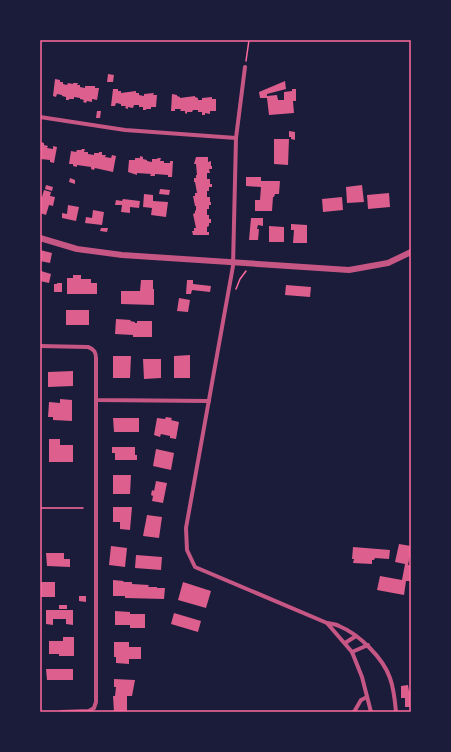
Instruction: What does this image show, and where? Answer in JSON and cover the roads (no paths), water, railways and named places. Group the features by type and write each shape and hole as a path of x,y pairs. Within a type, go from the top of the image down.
{"street":[{"path":"246,67 236,138 233,262 186,528 187,550 195,567 327,623 339,626 368,645 384,664 390,677 396,712"},
{"path":"40,117 126,130 236,138"},
{"path":"40,238 78,249 122,255 349,270 388,263 411,252"},
{"path":"40,346 88,347 96,352 96,702 94,708 88,711 61,712"},
{"path":"96,400 209,401"},
{"path":"327,623 352,652 362,677 371,712"},
{"path":"345,643 356,636"},
{"path":"352,652 368,645"},
{"path":"354,712 361,700 367,697"}]}
